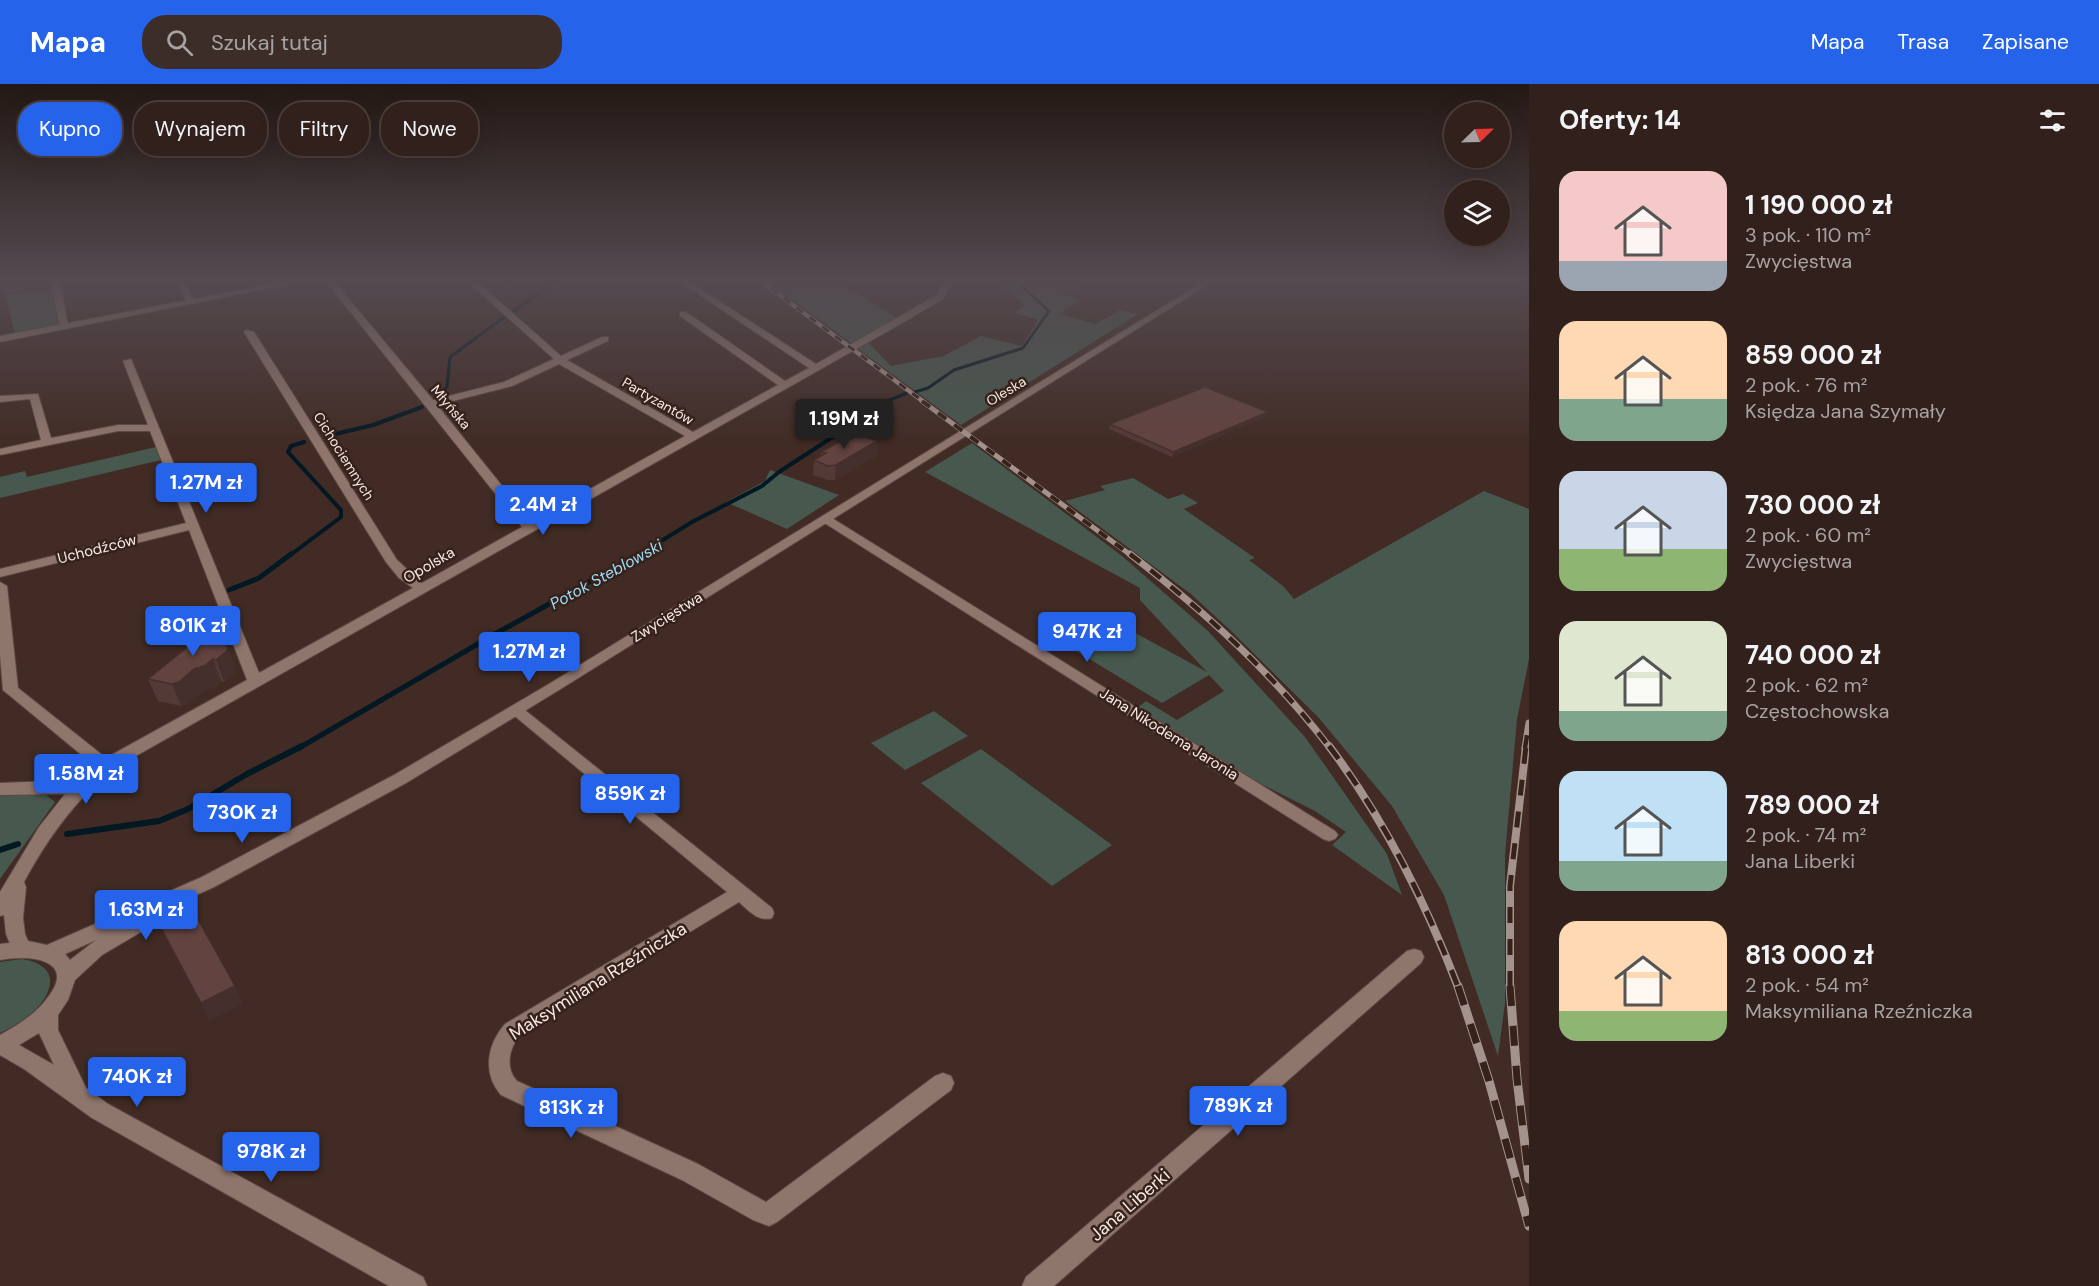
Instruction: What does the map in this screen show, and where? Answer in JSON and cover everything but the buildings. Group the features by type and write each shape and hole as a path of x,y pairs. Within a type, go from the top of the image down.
{"street":[{"path":"0,339 20,335"},
{"name":"Cichociemnych","path":"251,335 392,562 421,588"},
{"name":"Młyńska","path":"374,335 529,527"},
{"name":"Partyzantów","path":"533,335 561,360 692,436"},
{"path":"713,335 785,385"},
{"path":"766,335 816,368"},
{"name":"Opolska","path":"105,765 874,335"},
{"name":"Oleska","path":"965,432 1122,335"},
{"path":"431,404 508,384 605,339"},
{"path":"128,361 255,681"},
{"path":"0,399 34,396 47,443"},
{"path":"0,452 118,428 155,428"},
{"name":"Zwycięstwa","path":"66,976 95,950 208,882 400,779 516,710 965,432"},
{"name":"Jana Nikodema Jaronia","path":"827,519 1329,835"},
{"name":"Uchodźców","path":"0,573 194,525"},
{"path":"0,594 5,692 105,765 77,789 51,822 0,909"},
{"path":"516,710 765,913"},
{"path":"0,789 56,787 77,789"},
{"path":"20,875 14,903 14,922 16,939 21,948"},
{"name":"Zwycięstwa","path":"50,952 208,882"},
{"name":"Maksymiliana Rzeźniczka","path":"740,893 512,1030 502,1042 499,1074 503,1083 690,1172 761,1212 769,1214 943,1083"},
{"path":"0,952 21,948 50,952 62,962 66,976 64,988 48,1012 27,1031 0,1045"},
{"name":"Jana Liberki","path":"1035,1286 1414,957"},
{"path":"48,1012 48,1030 78,1094"},
{"path":"0,1045 32,1062 100,1111 414,1286"}],"green space":[{"path":"840,335 866,335 851,343"},
{"path":"1029,335 1104,335 961,425 857,348 868,342 891,366 943,356 981,336 1022,346"},
{"path":"972,443 1122,556 1208,631 1305,737 1387,854 1402,895 1332,845 1346,832 1315,811 1261,784 1137,708 1146,701 1177,720 1224,691 1209,675 1162,703 1071,648 1117,623 1207,672 1140,600 1140,588 925,472"},
{"path":"156,447 161,460 0,498 0,477 25,471 27,477"},
{"path":"770,470 839,495 787,529 726,502 765,481"},
{"path":"1133,478 1168,499 1183,494 1198,503 1184,509 1255,558 1249,560 1283,586 1294,599 1484,491 1529,509 1529,659 1517,719 1505,855 1505,1003 1498,1056 1444,895 1392,806 1318,717 1229,629 1191,594 1065,501 1105,490 1100,486"},
{"path":"934,711 968,736 905,770 871,743"},
{"path":"981,749 1112,845 1052,886 921,783"},
{"path":"0,795 46,795 55,802 0,879"},
{"path":"22,959 43,967 48,973 49,987 41,1004 33,1012 0,1033 0,962"}],"waterway":[{"path":"435,398 447,387 450,357 480,335"},
{"name":"Potok Steblowski","path":"915,392 928,388 954,370 1023,348 1032,335"},
{"name":"Potok Steblowski","path":"885,402 907,393"},
{"name":"Potok Steblowski","path":"637,556 692,522 762,486 779,472 888,401"},
{"path":"327,436 373,425 422,407"},
{"path":"289,556 341,517 341,510 288,452 291,446 304,442"},
{"path":"229,590 259,578 291,554"},
{"name":"Potok Steblowski","path":"299,748 495,634 639,554"},
{"name":"Potok Steblowski","path":"67,834 159,821 188,809 247,774 302,746"},
{"name":"Potok Steblowski","path":"0,850 18,844"}],"railway":[{"path":"834,335 924,402"},
{"path":"922,401 1132,556"},
{"path":"1130,554 1236,644 1285,694 1330,748"},
{"path":"1525,748 1529,723"},
{"path":"1329,746 1386,832 1432,923 1458,987"},
{"path":"1510,986 1510,886 1526,746"},
{"path":"1458,986 1489,1081 1529,1226"},
{"path":"1510,986 1517,1079 1529,1179"}]}
